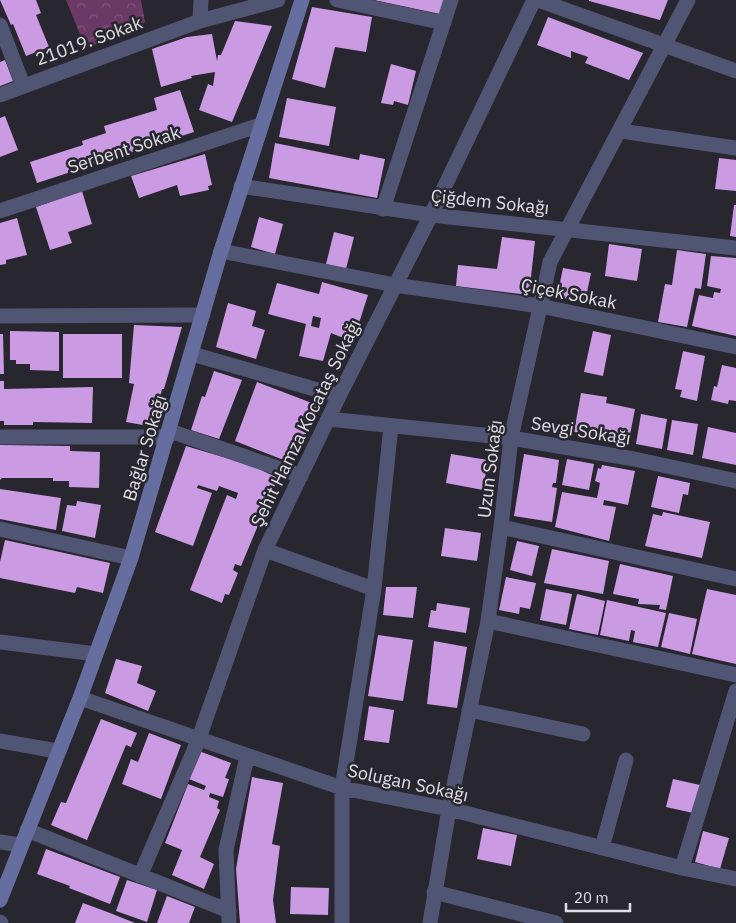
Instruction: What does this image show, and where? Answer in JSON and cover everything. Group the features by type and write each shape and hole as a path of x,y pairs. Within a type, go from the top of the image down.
{"main road":[{"name":"Bağlar Sokağı","path":"0,900 80,698 131,558 169,434 221,251 260,125 302,0"}],"street":[{"path":"200,21 201,0"},
{"name":"21019. Sokak","path":"0,95 200,21 278,0"},
{"path":"337,0 444,23"},
{"path":"383,209 451,0"},
{"path":"536,0 736,71"},
{"name":"Şehit Hamza Kocataş Sokağı","path":"140,876 198,740 265,550 339,396 431,215 536,0"},
{"name":"Uzun Sokağı","path":"430,923 449,809 488,621 511,438 550,262 688,0"},
{"path":"0,25 23,85"},
{"name":"Serbent Sokak","path":"0,211 260,125"},
{"path":"620,131 736,148"},
{"name":"Çiğdem Sokağı","path":"241,186 383,209 736,248"},
{"name":"Çiçek Sokak","path":"221,251 394,285 540,306 736,347"},
{"path":"0,316 202,315"},
{"path":"192,354 339,396"},
{"name":"Sevgi Sokağı","path":"328,419 511,438 634,459 736,481"},
{"path":"342,923 342,788 374,589 391,426"},
{"path":"0,437 169,434 301,476"},
{"path":"501,527 736,579"},
{"path":"0,529 131,558"},
{"path":"265,550 374,589"},
{"path":"488,621 736,675"},
{"path":"0,642 96,654"},
{"path":"682,868 736,691"},
{"name":"Solugan Sokağı","path":"80,698 247,757 342,788 449,809 682,868 736,879"},
{"path":"469,710 583,734"},
{"path":"0,741 58,751"},
{"path":"27,830 140,876 229,917 226,850 247,757"},
{"path":"602,848 626,760"},
{"path":"0,842 21,845"},
{"path":"434,892 556,923"}],"green space":[{"path":"66,0 141,0 145,22 86,49"}],"building":[{"path":"0,0 36,0 41,13 36,15 49,47 26,56 13,24 11,25"},
{"path":"374,0 444,0 440,14"},
{"path":"589,0 668,0 660,20 589,1"},
{"path":"312,7 372,17 366,52 335,47 325,88 292,79"},
{"path":"548,17 643,53 629,80 585,63 588,57 571,51 571,58 537,45"},
{"path":"235,21 272,26 232,122 199,110 208,84 213,86 215,72 191,76 192,78 161,87 152,49 187,37 212,34 217,61 218,55 221,55"},
{"path":"5,60 13,81 0,86 0,62"},
{"path":"391,64 416,71 408,105 394,101 393,105 381,103"},
{"path":"180,90 194,132 37,183 30,162 83,145 82,141 106,133 104,126 157,110 154,98"},
{"path":"287,98 336,107 329,146 279,137"},
{"path":"5,116 18,150 0,157 0,118"},
{"path":"275,143 359,160 360,154 385,159 377,198 269,178"},
{"path":"205,154 212,185 208,186 209,190 180,196 177,185 139,198 131,176"},
{"path":"719,158 736,160 736,191 715,189"},
{"path":"82,191 92,224 68,232 72,243 50,250 36,207"},
{"path":"734,205 736,205 736,237 730,236"},
{"path":"259,217 283,224 275,254 251,247"},
{"path":"17,218 27,255 6,260 6,264 0,265 0,223"},
{"path":"334,232 354,237 346,269 326,264"},
{"path":"502,237 535,241 529,295 456,286 458,265 497,269"},
{"path":"609,244 642,249 637,281 605,276"},
{"path":"677,250 706,254 701,289 695,288 687,327 658,322 665,284 672,285"},
{"path":"711,256 736,258 736,336 692,326 699,295 713,298 714,292 720,293 721,289 707,286"},
{"path":"563,268 591,273 585,302 557,297"},
{"path":"322,282 368,295 353,342 331,333 323,361 299,356 306,324 268,314 277,283 319,294","holes":["313,316 321,318 319,328 311,326"]},
{"path":"228,303 256,311 252,326 265,330 256,359 216,347"},
{"path":"134,325 182,327 164,389 162,389 154,427 126,422 134,384 129,383"},
{"path":"10,331 59,332 59,371 30,370 30,364 16,364 16,360 10,360"},
{"path":"593,331 611,335 603,376 584,372"},
{"path":"0,334 3,334 4,374 0,374"},
{"path":"63,334 122,334 122,378 63,378"},
{"path":"683,351 705,356 697,401 680,397 682,390 675,389"},
{"path":"722,365 736,368 736,401 729,400 728,404 711,400 714,386 717,387"},
{"path":"214,371 242,380 219,439 191,430 202,396 205,397"},
{"path":"0,381 4,381 4,389 93,387 92,423 33,422 33,425 4,425 4,421 0,421"},
{"path":"257,382 317,405 294,464 235,441"},
{"path":"581,393 607,397 606,403 635,409 629,440 574,432"},
{"path":"641,414 667,419 662,449 636,444"},
{"path":"672,420 698,424 693,455 667,450"},
{"path":"708,427 736,433 736,465 702,458"},
{"path":"0,445 70,446 70,451 100,452 99,488 69,487 69,481 53,481 53,478 2,478 0,480"},
{"path":"186,446 250,465 278,478 241,566 235,564 233,570 238,573 229,595 225,594 222,603 190,590 227,495 236,499 238,493 219,486 217,491 198,485 197,488 212,493 193,546 155,532"},
{"path":"451,454 488,460 483,490 446,483"},
{"path":"524,454 559,460 556,483 553,483 552,487 557,488 552,522 514,516"},
{"path":"567,459 594,464 589,490 562,485"},
{"path":"602,465 635,471 628,505 604,500 603,505 616,507 609,541 555,527 562,492 597,498 600,483 595,481 598,468 601,469"},
{"path":"658,476 690,483 688,495 683,494 679,513 651,507"},
{"path":"0,489 61,498 56,530 0,519"},
{"path":"77,501 101,505 95,538 62,531 67,505 76,506"},
{"path":"663,512 710,522 702,558 645,546 653,514 662,516"},
{"path":"445,528 481,533 477,561 441,556"},
{"path":"5,540 110,563 103,593 77,587 75,593 0,578 0,562"},
{"path":"517,541 539,546 532,576 510,570"},
{"path":"552,549 609,561 603,594 544,583"},
{"path":"620,564 673,576 666,610 659,609 660,605 638,604 639,599 613,594"},
{"path":"506,577 536,583 530,609 520,607 519,614 499,610"},
{"path":"386,587 417,587 413,618 383,615"},
{"path":"546,589 572,594 566,625 540,620"},
{"path":"707,589 736,595 736,664 692,654"},
{"path":"577,594 605,601 598,635 569,629"},
{"path":"607,600 666,613 658,647 633,642 635,631 631,630 629,641 600,635"},
{"path":"437,603 470,608 466,633 428,627 431,610 436,611"},
{"path":"669,613 697,619 690,654 661,647"},
{"path":"378,635 413,640 403,701 368,696"},
{"path":"434,641 467,647 457,708 427,704"},
{"path":"116,659 142,666 137,683 156,691 148,711 105,693"},
{"path":"369,706 394,710 389,743 364,740"},
{"path":"101,719 137,733 131,747 126,745 87,840 51,825 61,802 66,803"},
{"path":"149,733 181,745 161,799 122,784 131,759 138,762"},
{"path":"199,751 231,763 225,778 229,779 223,797 210,793 209,797 219,801 217,808 220,810 200,857 214,864 204,889 172,875 182,850 165,843 188,784 204,790 206,786 189,779"},
{"path":"252,777 283,783 272,844 280,846 273,900 276,923 240,923 236,869"},
{"path":"673,779 700,785 693,813 666,807"},
{"path":"483,828 517,835 511,866 477,859"},
{"path":"703,831 729,838 720,869 695,862"},
{"path":"46,849 120,877 110,904 37,874"},
{"path":"127,880 157,890 147,922 116,911"},
{"path":"291,887 329,888 328,915 290,914"},
{"path":"167,896 195,907 189,923 157,923"},
{"path":"83,903 110,913 135,923 75,923"}]}
